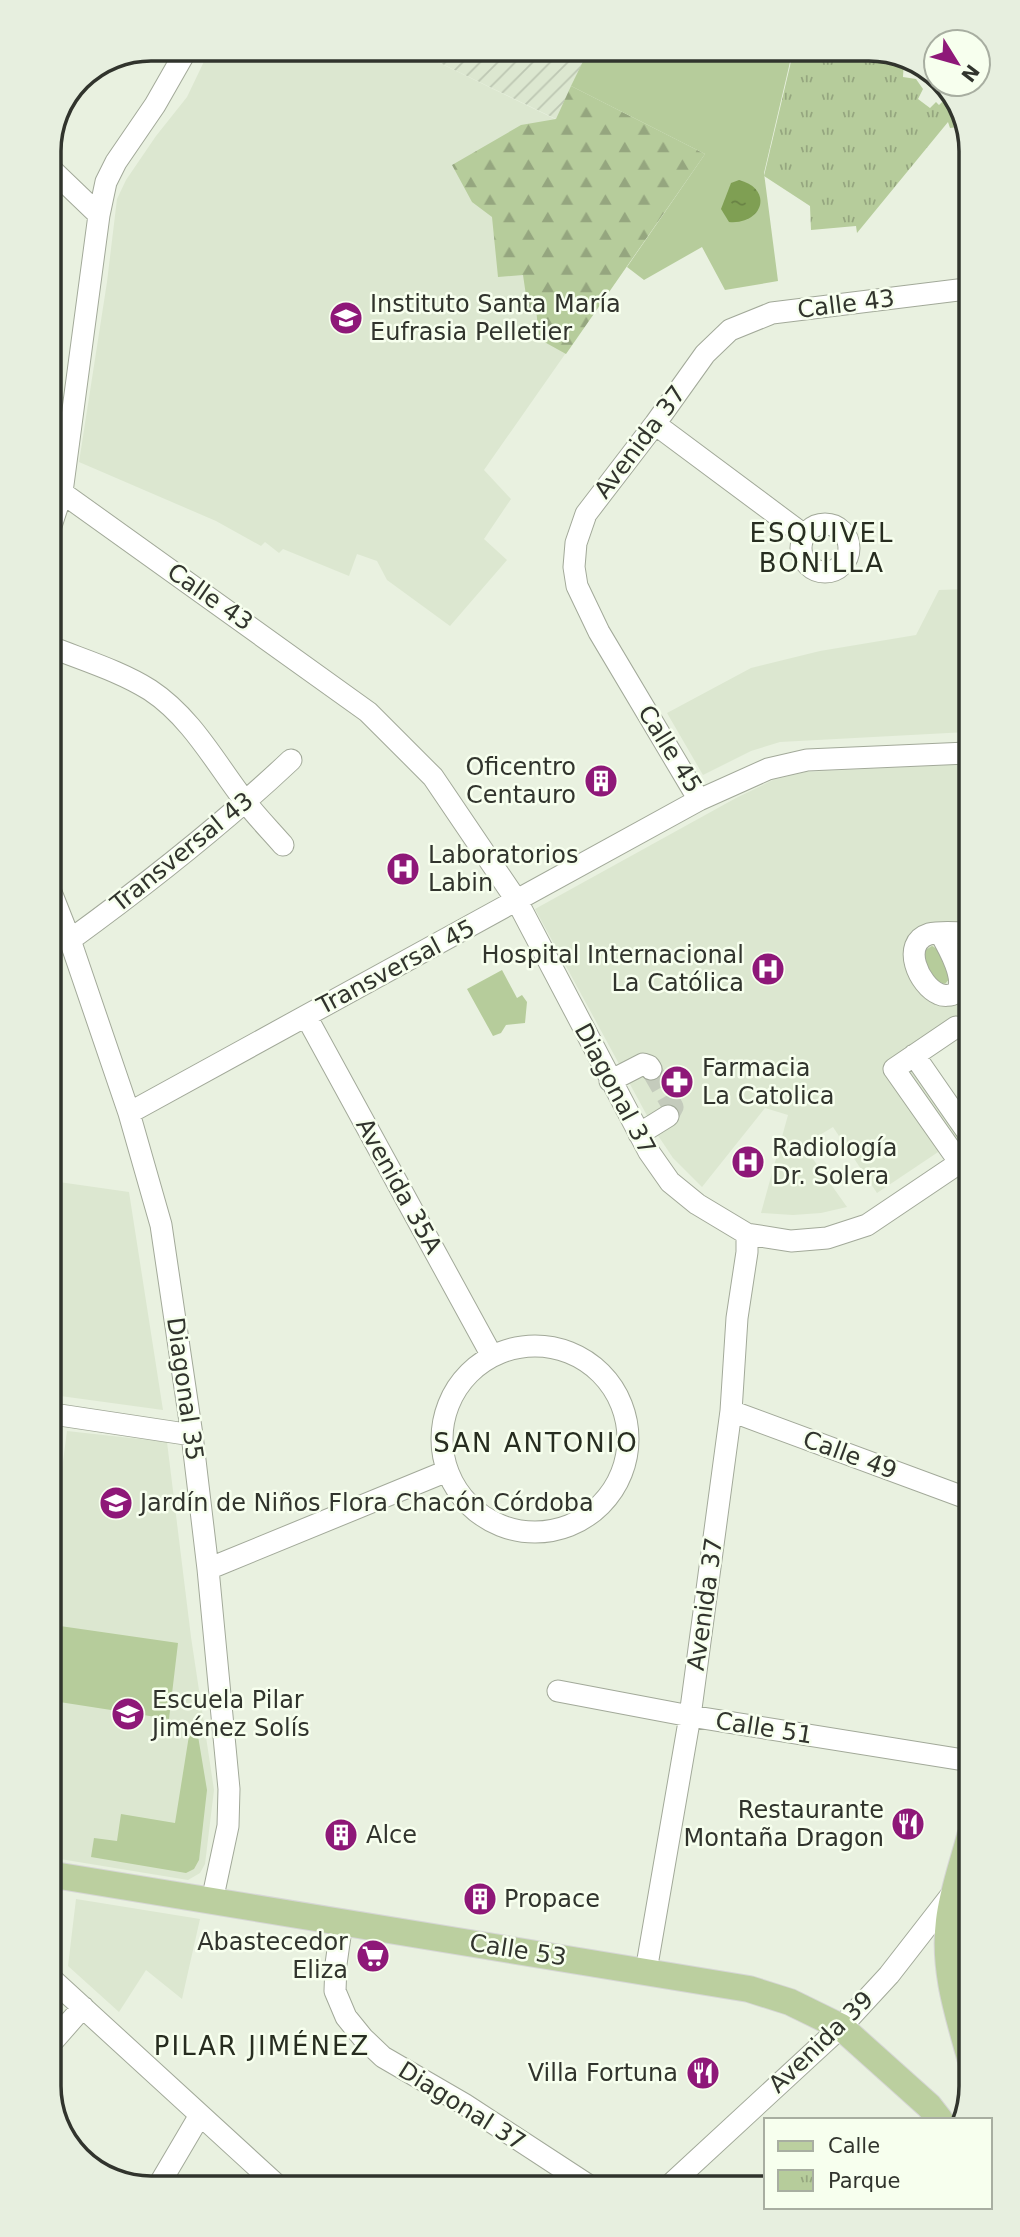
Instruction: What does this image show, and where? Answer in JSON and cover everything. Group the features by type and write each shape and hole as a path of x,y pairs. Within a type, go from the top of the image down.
{"main road":[{"name":"Calle 53","path":"61,1876 749,1989 790,2002 841,2027 929,2106 938,2118"},
{"path":"959,1879 949,1919 949,1979 959,2016"}],"street":[{"path":"61,456 106,182 180,61"},
{"path":"61,179 99,215"},
{"name":"Calle 43","path":"730,330 772,313 959,290"},
{"name":"Avenida 37","path":"573,567 576,543 586,514 705,354 730,330"},
{"path":"655,424 804,535"},
{"name":"Calle 43","path":"61,492 368,712"},
{"name":"Calle 45","path":"573,567 577,586 599,632 699,800 768,769 807,760 959,752"},
{"path":"61,651 121,675 166,702 198,736 246,803 283,845"},
{"name":"Diagonal 37","path":"368,712 433,778 517,901 610,1082 660,1171 697,1204 747,1234"},
{"name":"Transversal 43","path":"70,940 135,893 246,803 291,760"},
{"name":"Transversal 45","path":"129,1113 699,800"},
{"name":"Diagonal 35","path":"61,917 129,1113 161,1225 192,1435 229,1789 228,1826 212,1901"},
{"path":"940,933 959,933"},
{"name":"Avenida 35A","path":"306,1016 492,1356"},
{"path":"957,1027 894,1069 959,1154"},
{"path":"914,1055 959,1120"},
{"path":"610,1082 643,1064 651,1069"},
{"path":"639,1134 668,1116"},
{"path":"747,1234 791,1241 827,1238 849,1231 867,1225 893,1210 959,1164"},
{"name":"Avenida 37","path":"646,1971 690,1716 730,1412 747,1234"},
{"path":"521,1346 551,1346 580,1356 604,1375 621,1400 629,1429 626,1460 615,1488 595,1511 568,1526 538,1532 509,1528 481,1515 460,1494 447,1471 442,1441 445,1416 455,1392 471,1371 492,1356 521,1346"},
{"name":"Calle 49","path":"730,1412 959,1495"},
{"path":"61,1415 192,1435"},
{"path":"208,1569 447,1471"},
{"name":"Calle 51","path":"558,1691 690,1716 959,1759"},
{"name":"Avenida 39","path":"680,2176 841,2027 889,1975 957,1887"},
{"name":"Diagonal 37","path":"342,1922 335,1991 346,2017 383,2057 464,2104 574,2176"},
{"path":"61,1987 267,2176"},
{"path":"61,2032 83,2007"},
{"path":"164,2176 200,2115"}],"shaded area":[{"name":"Instituto Santa María Eufrasia Pelletier","path":"204,61 436,61 555,119 571,86 705,154 484,470 511,499 484,539 507,560 450,626 387,580 377,561 357,554 349,576 283,549 279,553 265,542 261,546 216,521 79,462 117,199 126,180 156,136 187,97"},
{"path":"436,61 583,61 556,119"},
{"path":"959,589 959,732 780,742 751,751 703,775 667,713 751,668 820,651 916,635 939,590"},
{"name":"Hospital Internacional La Católica","path":"959,764 959,1035 925,1058 959,1117 959,1138 877,1193 833,1127 803,1145 847,1207 821,1213 793,1215 761,1213 788,1115 765,1108 702,1187 673,1158 657,1134 535,909 736,798 773,780 805,772"},
{"path":"61,1182 129,1192 163,1410 61,1396"},
{"name":"Escuela Pilar Jiménez Solís","path":"67,1431 167,1442 191,1637 214,1790 205,1864 200,1873 188,1880 61,1859 61,1477"},
{"path":"76,1899 200,1919 182,1999 146,1970 119,2012 68,1966"}],"green space":[{"path":"583,61 790,62 764,173 778,281 725,290 702,247 644,280 627,267 705,154 571,86"},
{"path":"791,61 887,63 904,68 903,77 916,79 922,88 918,99 930,108 936,102 939,105 943,101 955,127 950,128 948,122 857,233 856,226 811,230 810,206 764,176"},
{"path":"571,86 705,154 566,354 539,339 536,308 528,309 523,275 498,277 492,217 472,202 452,165 521,125 556,119"},
{"path":"932,946 937,949 950,974 945,984 936,981 923,958 924,951"},
{"path":"502,970 517,998 522,995 527,1002 525,1023 506,1025 501,1033 493,1036 467,989"},
{"path":"61,1626 178,1643 169,1719 61,1702"},
{"path":"191,1723 196,1724 207,1790 199,1860 194,1869 186,1873 91,1857 94,1838 117,1841 121,1814 175,1823"}],"water":[{"path":"739,180 757,191 760,206 750,218 729,222 721,209 731,183"}],"tunnel":[{"path":"651,1069 673,1107 668,1116"}],"place":[{"name":"Instituto Santa María Eufrasia Pelletier","path":"346,318"},
{"name":"Oficentro Centauro","path":"601,781"},
{"name":"Laboratorios Labin","path":"403,869"},
{"name":"Hospital Internacional La Católica","path":"768,969"},
{"name":"Farmacia La Catolica","path":"677,1082"},
{"name":"Radiología Dr. Solera","path":"748,1162"},
{"name":"Jardín de Niños Flora Chacón Córdoba","path":"116,1503"},
{"name":"Escuela Pilar Jiménez Solís","path":"128,1714"},
{"name":"Restaurante Montaña Dragon","path":"908,1824"},
{"name":"Alce","path":"341,1835"},
{"name":"Propace","path":"480,1899"},
{"name":"Abastecedor Eliza","path":"373,1956"},
{"name":"Villa Fortuna","path":"703,2073"}],"district":[{"name":"ESQUIVEL BONILLA","path":"822,548"},
{"name":"SAN ANTONIO","path":"536,1443"},
{"name":"PILAR JIMÉNEZ","path":"262,2046"}]}
